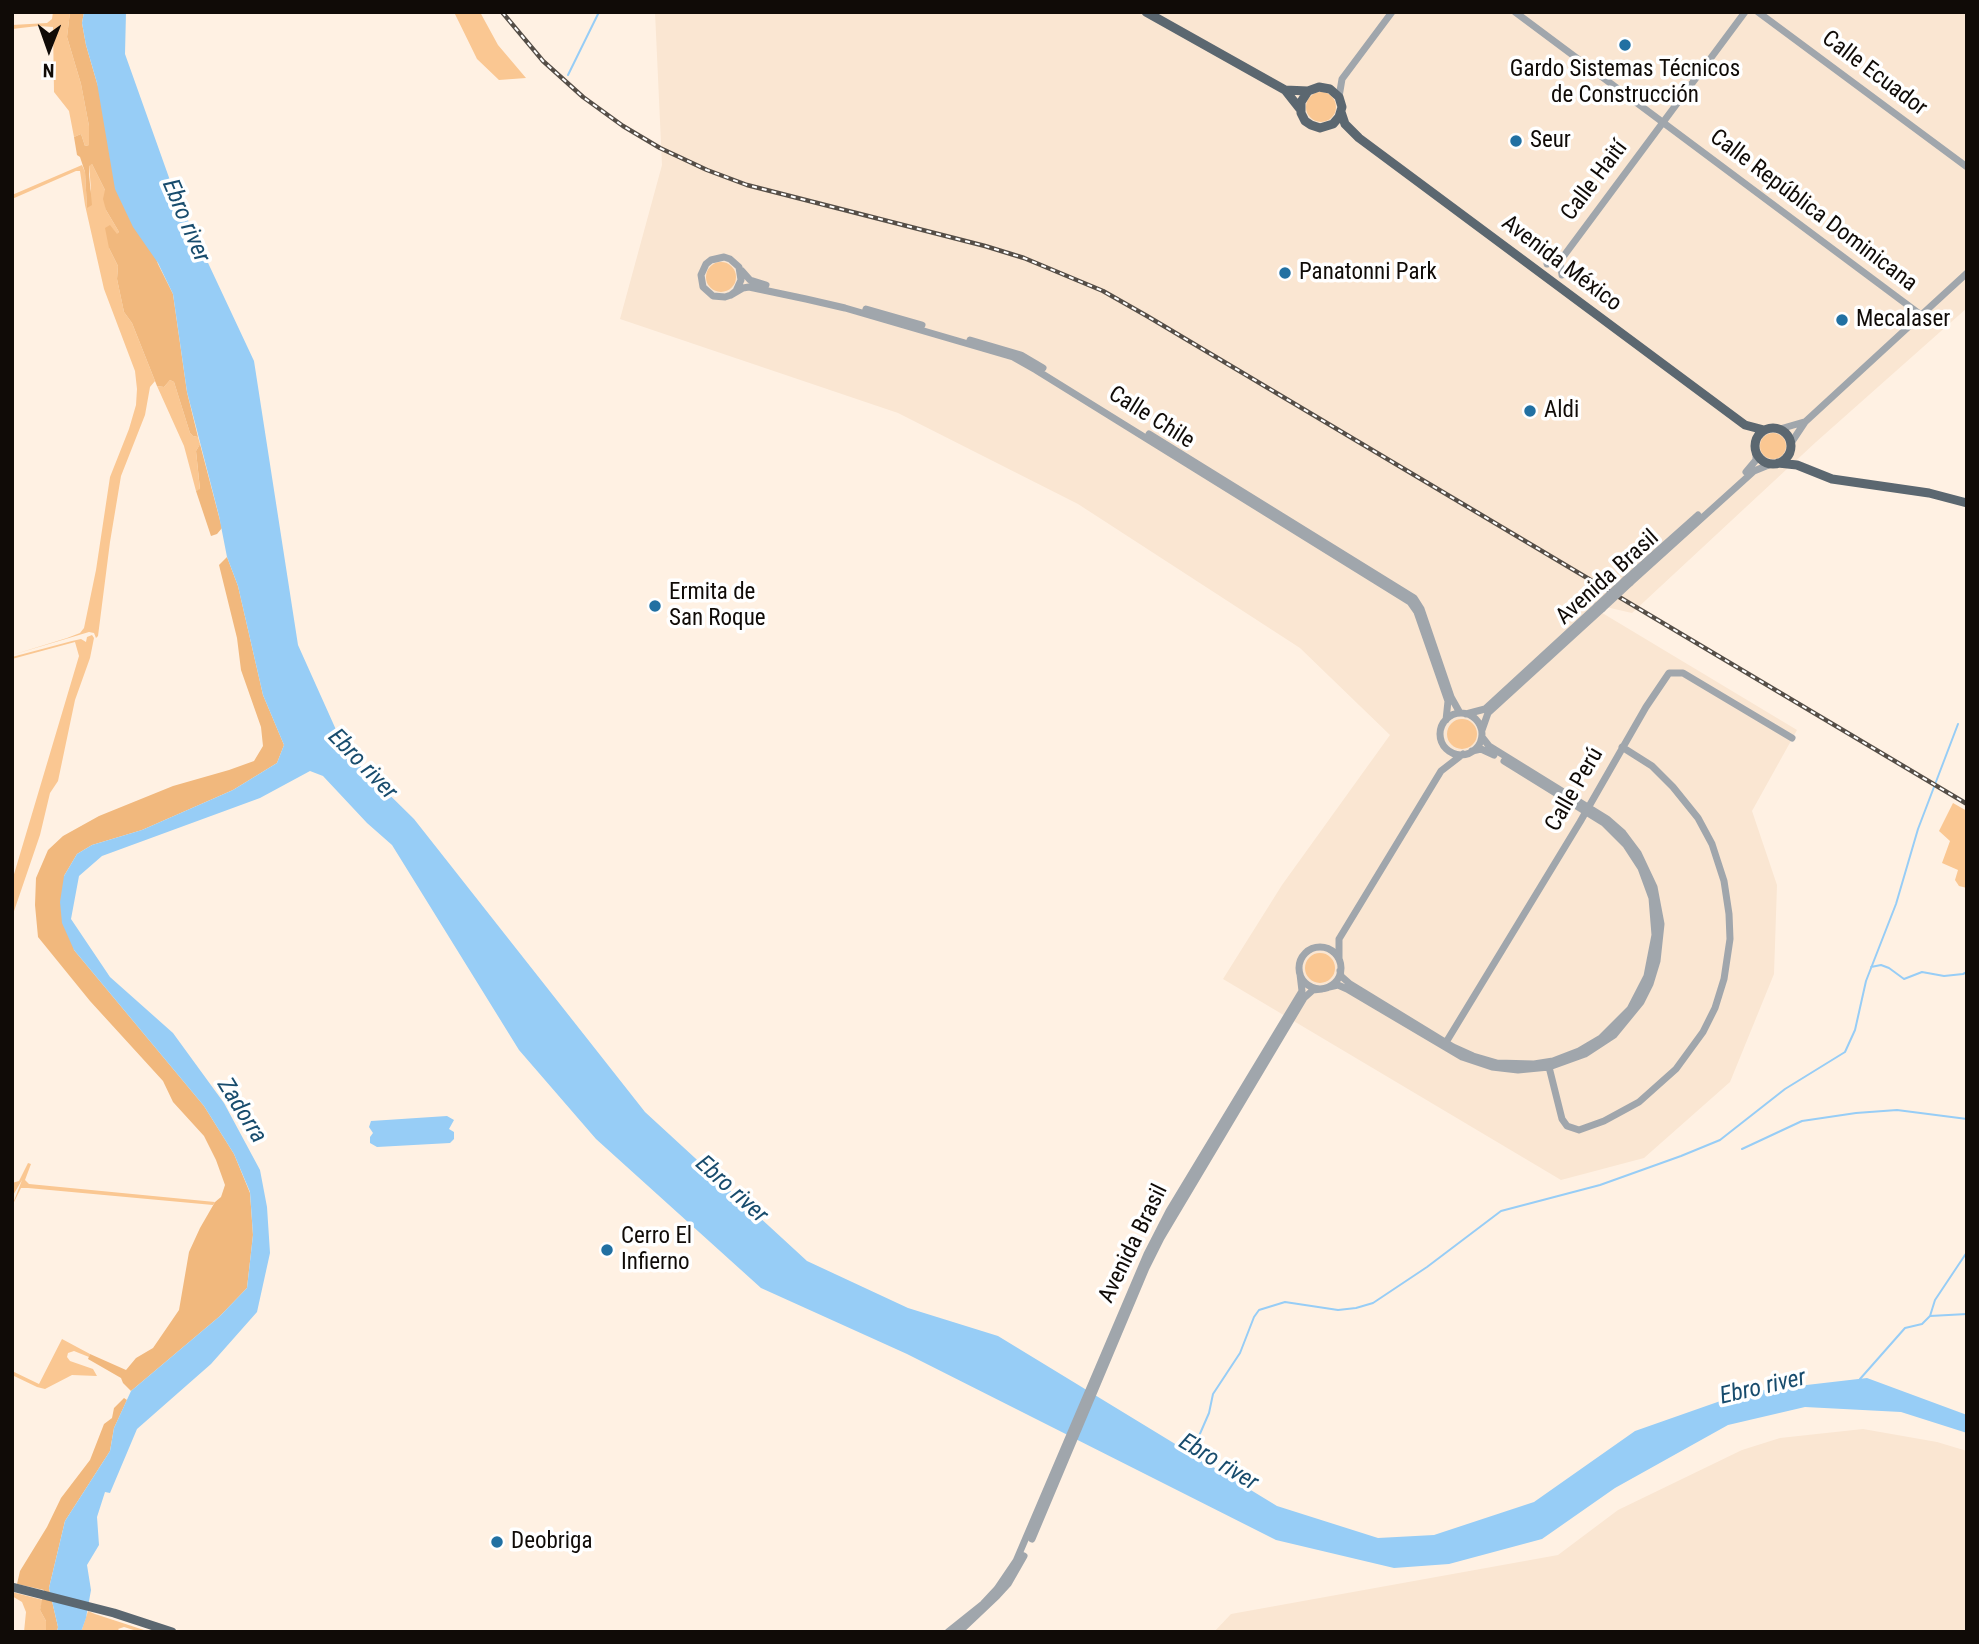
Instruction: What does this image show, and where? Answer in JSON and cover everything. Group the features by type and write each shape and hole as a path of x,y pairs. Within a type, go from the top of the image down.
{"main road":[{"path":"1146,12 1285,90 1311,125 1320,128 1337,121 1341,112 1339,97 1325,87 1308,91 1285,90"},
{"path":"1300,109 1308,91"},
{"name":"Avenida México","path":"1341,112 1345,124 1354,135 1745,425 1764,430"},
{"name":"Avenida México","path":"1329,126 1354,135"},
{"name":"Avenida México","path":"1745,425 1755,448"},
{"path":"1797,465 1789,437 1780,429 1764,430 1756,438 1755,448 1762,460 1797,465 1832,479 1929,493 1967,503"},
{"path":"1774,463 1787,457 1791,445"},
{"path":"13,1587 114,1613 172,1632"}],"street":[{"path":"1339,97 1342,79 1392,12"},
{"name":"Calle República Dominicana","path":"1515,12 1921,315"},
{"name":"Calle Haití","path":"1560,261 1745,12"},
{"name":"Calle Ecuador","path":"1758,12 1967,167"},
{"path":"1325,87 1342,79"},
{"path":"717,257 730,259 739,267 741,280 731,295 719,297 708,292 701,282 702,269 717,257"},
{"path":"1547,264 1560,261 1562,275"},
{"name":"Calle Chile","path":"739,267 752,282 856,306 1021,355 1417,601 1451,696 1463,713"},
{"path":"1791,445 1805,422 1967,274"},
{"name":"Calle Chile","path":"731,295 743,288 754,287 845,308 1013,357 1036,370 1410,602 1417,612 1447,698 1446,720"},
{"path":"1780,429 1805,422"},
{"name":"Avenida Brasil","path":"1628,582 1751,468 1756,460 1755,448"},
{"name":"Avenida Brasil","path":"1463,713 1485,709 1754,471 1774,463"},
{"name":"Avenida Brasil","path":"1482,733 1488,713 1600,607"},
{"name":"Calle Perú","path":"1445,1045 1664,677 1675,671 1683,673 1791,738"},
{"path":"1463,713 1476,719 1489,746 1623,833 1649,872 1660,912 1659,951 1654,975 1645,995 1619,1030 1585,1054 1549,1067 1518,1070 1492,1067 1466,1059 1350,984 1340,971 1339,939 1441,771 1444,745 1441,732 1446,720 1463,713"},
{"path":"1472,751 1480,742 1482,733"},
{"path":"1444,745 1452,752 1463,754"},
{"path":"1549,1067 1562,1119 1570,1128 1586,1128 1622,1112 1659,1086 1688,1055 1715,1008 1726,970 1730,939 1728,905 1724,881 1712,844 1698,818 1674,787 1652,766 1622,747"},
{"path":"1283,1028 1313,990 1338,985 1445,1045 1497,1063 1519,1065 1553,1060 1578,1051 1601,1038 1622,1018 1639,993 1650,967 1655,935 1654,910 1641,869 1626,845 1587,808 1487,751 1481,749 1463,754 1441,771"},
{"path":"1283,1028 1302,991 1299,967 1304,954 1310,949 1339,939"},
{"path":"1322,947 1329,949 1339,959"},
{"path":"1325,988 1338,977 1340,971"},
{"path":"1300,974 1306,984 1325,988"},
{"name":"Avenida Brasil","path":"1049,1493 1147,1254 1170,1211 1283,1028"},
{"path":"948,1632 983,1604 1007,1576 1049,1493"},
{"path":"959,1632 1007,1584 1020,1565 1049,1493"}],"shaded area":[{"path":"53,12 70,12 67,37 81,84 89,126 89,145 85,146 81,134 74,137 69,111 54,92 53,27 12,29 12,25 47,23 52,19"},
{"path":"70,12 84,12 82,23 86,45 97,83 158,264 173,294 187,392 198,437 190,433 174,382 170,380 164,387 157,386 132,323 124,312 117,279 118,266 109,248 105,228 110,225 117,234 119,232 106,210 103,199 105,190 92,164 89,166 89,174 92,205 87,208 85,172 77,155 74,137 81,134 85,146 89,145 89,126 81,84 67,37"},
{"path":"454,12 480,12 498,45 526,78 499,80 477,59"},
{"path":"655,12 1967,12 1967,308 1816,442 1632,613 1584,602 1797,730 1752,811 1777,885 1774,974 1730,1082 1644,1158 1561,1180 1223,979 1282,885 1390,735 1300,648 1078,504 898,413 620,319 662,165"},
{"path":"1321,92 1332,96 1336,107 1332,118 1321,122 1310,118 1306,107 1310,96"},
{"path":"92,164 105,190 106,210 119,232 109,248 118,266 117,279 124,312 132,323 155,381 150,387 145,415 121,476 98,636 96,638 94,633 89,632 12,655 67,638 80,633 84,628 110,477 136,405 135,371 104,289 85,205 80,171 12,199 12,195 82,165 85,172 87,208 91,189 89,165"},
{"path":"721,262 732,266 736,277 732,288 721,292 710,288 706,277 710,266"},
{"path":"170,380 174,382 190,433 198,437 200,444 196,451 200,490 196,491 184,446 157,386 164,387"},
{"path":"1773,433 1782,437 1786,446 1782,455 1773,459 1764,455 1760,446 1764,437"},
{"path":"200,444 222,528 211,536 196,491 200,489 196,451"},
{"path":"227,557 238,586 263,695 284,745 277,763 233,790 142,830 92,845 77,854 64,876 74,950 204,1106 234,1154 250,1193 253,1235 247,1288 220,1316 131,1391 121,1378 88,1359 90,1354 126,1370 136,1358 153,1348 179,1310 189,1252 215,1202 221,1197 225,1185 204,1136 173,1102 163,1081 90,1001 38,937 36,878 48,850 63,836 99,816 173,786 254,761 263,746 261,727 241,670 237,638 219,565"},
{"path":"92,635 94,638 90,658 75,700 58,781 50,793 40,835 12,917 12,881 79,656 75,642 12,657 81,639 86,642 87,637"},
{"path":"1462,719 1473,723 1477,734 1473,745 1462,749 1451,745 1447,734 1451,723"},
{"path":"1953,803 1967,811 1967,888 1959,886 1955,880 1958,870 1942,863 1950,841 1939,831"},
{"path":"1320,953 1331,957 1335,968 1331,979 1320,983 1309,979 1305,968 1309,957"},
{"path":"28,1163 31,1164 25,1180 29,1184 215,1202 213,1205 21,1188 12,1206 22,1180 12,1197 12,1183 19,1181"},
{"path":"62,1339 90,1354 89,1357 74,1351 68,1353 67,1357 70,1361 93,1369 97,1376 72,1375 45,1389 12,1375 12,1371 39,1384"},
{"path":"124,1398 127,1400 114,1428 110,1451 65,1521 49,1588 58,1627 57,1632 46,1632 46,1621 40,1610 44,1590 17,1584 20,1571 61,1498 90,1460 104,1424 112,1418 114,1408"},
{"path":"1863,1429 1937,1442 1967,1451 1967,1632 1214,1632 1231,1614 1558,1555 1618,1510 1742,1450 1780,1438"},
{"path":"12,1592 43,1600 40,1610 46,1621 46,1632 24,1632 26,1612 22,1602 12,1596"},
{"path":"88,1611 150,1632 124,1627 118,1629 121,1632 81,1632"}],"water":[{"name":"Ebro river","path":"84,12 126,12 125,54 172,186 254,361 298,645 346,752 414,819 645,1112 807,1261 908,1308 998,1336 1277,1506 1378,1538 1434,1535 1534,1502 1635,1431 1746,1392 1867,1378 1967,1415 1967,1433 1901,1412 1805,1407 1728,1425 1615,1488 1542,1539 1449,1564 1394,1568 1276,1540 907,1354 761,1288 596,1139 519,1050 392,845 367,823 323,776 310,771 260,798 102,856 79,876 71,919 110,977 173,1033 224,1103 260,1170 267,1207 270,1253 257,1312 211,1364 137,1429 110,1493 105,1492 97,1517 99,1545 87,1565 91,1590 81,1632 57,1632 49,1588 65,1521 110,1451 114,1428 131,1391 220,1316 247,1288 253,1235 250,1192 234,1154 204,1106 74,950 62,923 60,902 64,876 77,854 92,845 142,830 233,790 277,763 284,745 263,695 238,586 227,557 187,392 173,294 158,263 133,227 115,189 97,83 82,23"},
{"path":"447,1116 454,1120 449,1129 454,1132 454,1139 450,1143 377,1147 370,1143 373,1133 369,1127 371,1121"}],"waterway":[{"path":"568,75 599,12"},
{"name":"Ebro river","path":"1192,1452 1209,1413 1213,1394 1240,1353 1259,1310 1285,1302 1338,1310 1373,1303 1427,1267 1501,1211 1600,1185 1720,1140 1785,1089 1845,1052 1855,1030 1866,981 1896,904 1918,829 1958,724"},
{"path":"1871,967 1881,965 1904,979 1922,972 1944,976 1967,972"},
{"path":"1742,1149 1802,1121 1856,1113 1897,1110 1967,1119"},
{"path":"1860,1379 1905,1328 1922,1324 1930,1316 1935,1300 1967,1252"},
{"path":"1930,1316 1967,1314"}],"railway":[{"path":"502,12 543,61 583,97 660,148 747,185 985,246 1024,258 1103,291 1967,804"}],"place":[{"name":"Gardo Sistemas Técnicos de Construcción","path":"1625,45"},
{"name":"Seur","path":"1516,141"},
{"name":"Panatonni Park","path":"1285,273"},
{"name":"Mecalaser","path":"1842,320"},
{"name":"Aldi","path":"1530,411"},
{"name":"Ermita de San Roque","path":"655,606"},
{"name":"Cerro El Infierno","path":"607,1250"},
{"name":"Deobriga","path":"497,1542"}],"water label":[{"name":"Zadorra","path":"241,1111"}]}
